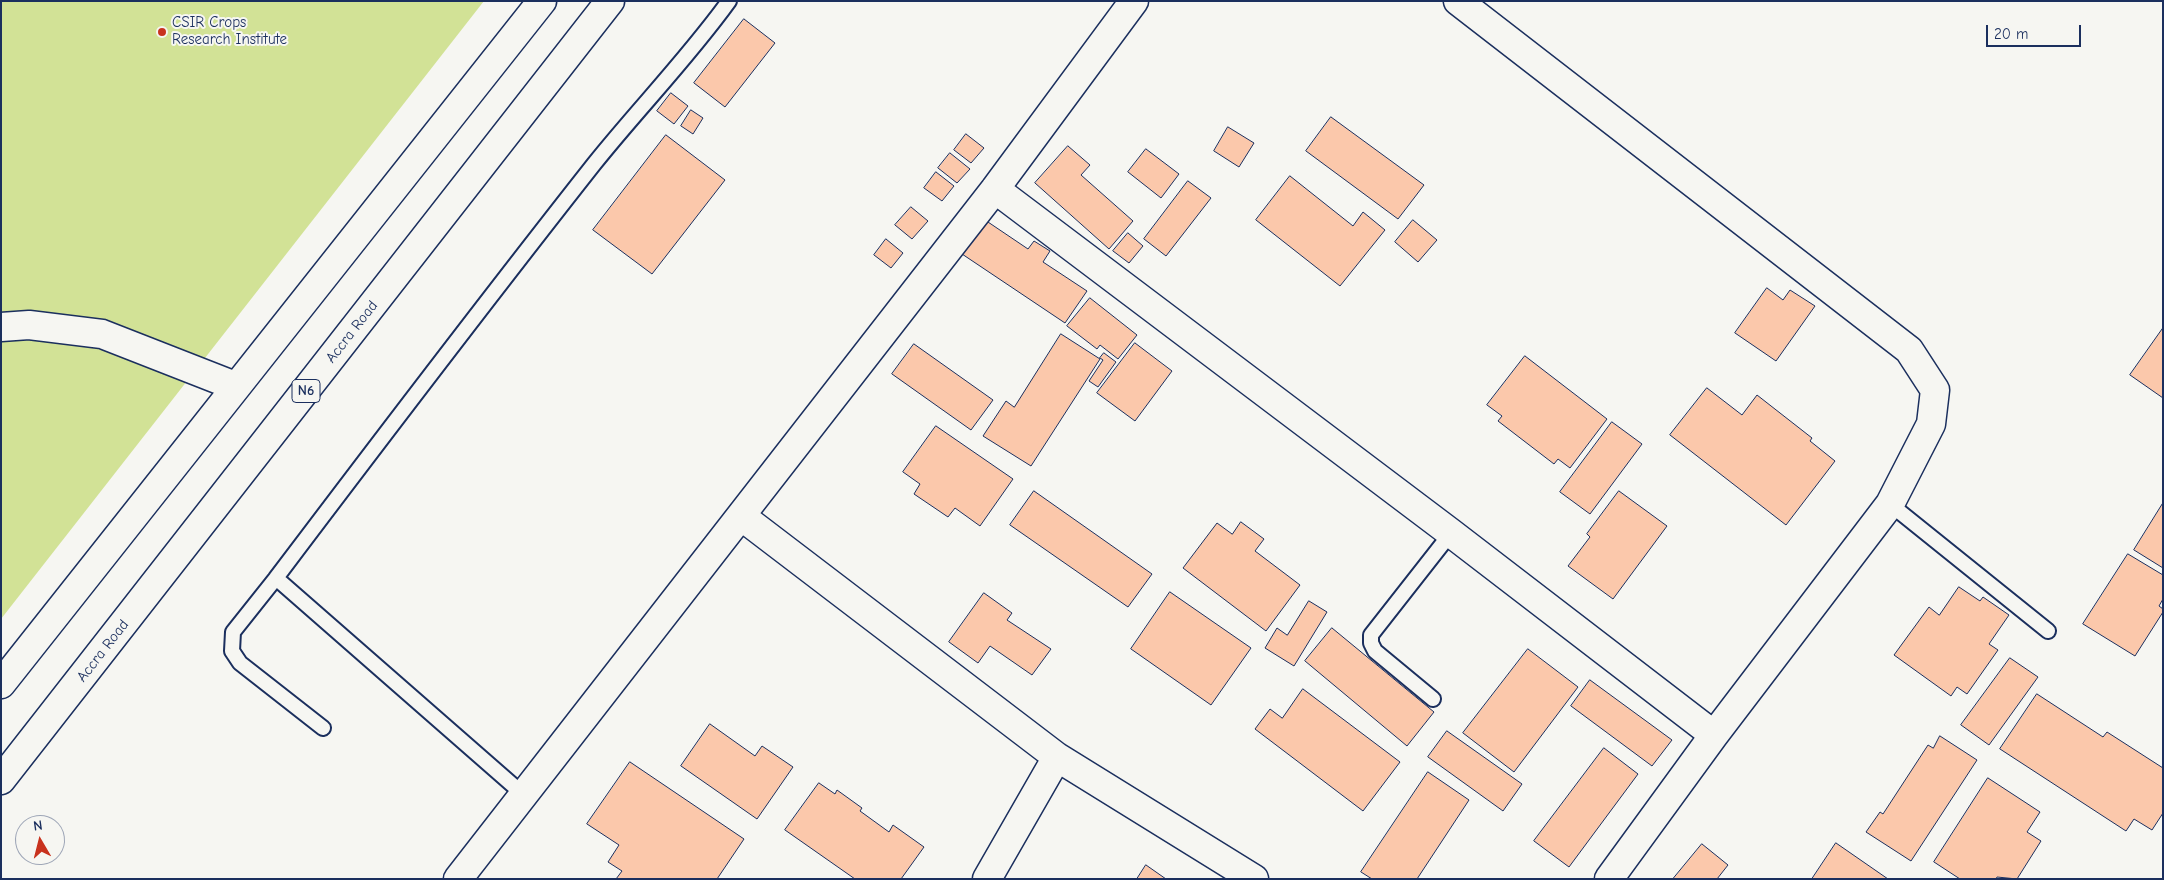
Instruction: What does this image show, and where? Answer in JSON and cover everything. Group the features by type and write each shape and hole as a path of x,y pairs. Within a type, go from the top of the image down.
{"main road":[{"path":"1,684 235,386 542,1"},
{"name":"Accra Road","path":"1,780 610,1"},
{"path":"458,879 995,189 1134,1"},
{"path":"1458,1 1909,350 1935,390 1931,424 1890,504 1714,735 1609,879"},
{"path":"995,189 1451,533 1714,735"},
{"path":"1,327 29,325 102,334 235,386"},
{"path":"741,516 1057,757 1254,879"},
{"path":"987,879 1057,757"}],"lane":[{"path":"323,728 240,663 232,651 233,632 276,578 458,336 607,148 712,25 729,1"},
{"path":"1890,504 2048,631"},
{"path":"1433,699 1375,650 1371,643 1371,635 1451,533"},
{"path":"276,578 524,794"}],"green space":[{"path":"1,1 484,1 1,619"}],"building":[{"path":"744,19 775,43 725,107 694,83"},
{"path":"671,93 688,106 674,124 657,111"},
{"path":"691,110 703,118 693,134 681,126"},
{"path":"1331,117 1424,185 1398,219 1306,151"},
{"path":"1228,127 1254,143 1239,167 1214,151"},
{"path":"966,134 984,148 971,163 954,150"},
{"path":"666,135 725,180 652,274 593,230"},
{"path":"1068,146 1090,165 1081,175 1133,221 1109,249 1035,183"},
{"path":"1146,149 1179,174 1161,198 1128,172"},
{"path":"950,153 970,169 957,183 938,168"},
{"path":"936,172 954,186 942,201 924,188"},
{"path":"1290,176 1353,226 1363,212 1385,230 1340,286 1256,220"},
{"path":"1188,181 1211,198 1166,256 1144,239"},
{"path":"911,207 928,221 912,239 895,225"},
{"path":"985,220 1028,249 1034,241 1050,251 1043,262 1087,291 1065,323 962,254"},
{"path":"1413,220 1437,240 1418,262 1395,242"},
{"path":"1128,233 1143,246 1129,263 1113,251"},
{"path":"886,239 903,253 891,268 874,255"},
{"path":"1767,288 1783,300 1790,290 1815,306 1776,361 1735,333"},
{"path":"1090,298 1137,335 1118,359 1100,345 1097,349 1067,326"},
{"path":"2163,328 2163,398 2130,375"},
{"path":"1061,334 1100,359 1031,466 983,436 1006,401 1014,407"},
{"path":"1135,343 1172,371 1135,421 1097,393"},
{"path":"914,344 993,400 971,430 892,374"},
{"path":"1104,353 1116,362 1098,387 1089,381 1103,360 1100,358"},
{"path":"1525,356 1607,419 1570,468 1558,459 1554,464 1498,421 1502,416 1487,405"},
{"path":"1707,388 1742,415 1757,395 1812,438 1810,441 1835,461 1786,525 1670,435"},
{"path":"1612,422 1642,444 1590,514 1560,492"},
{"path":"936,426 1013,479 980,526 955,508 948,517 914,494 920,484 903,472"},
{"path":"1034,491 1152,574 1128,607 1010,525"},
{"path":"1619,491 1667,526 1613,599 1568,566 1590,537 1587,534"},
{"path":"2163,503 2163,568 2134,550"},
{"path":"1241,522 1264,539 1255,551 1300,585 1266,631 1183,568 1217,523 1232,534"},
{"path":"2128,554 2163,575 2163,599 2159,606 2163,609 2163,612 2135,656 2083,624"},
{"path":"1959,587 1980,601 1983,597 2009,615 1989,644 1998,650 1967,694 1957,687 1951,696 1894,655 1929,607 1939,615"},
{"path":"1170,592 1251,648 1211,705 1131,649"},
{"path":"984,593 1012,613 1007,620 1051,649 1032,675 990,646 978,663 949,642"},
{"path":"1309,601 1327,612 1294,666 1265,648 1277,628 1287,635"},
{"path":"1332,628 1434,712 1407,746 1305,661"},
{"path":"1528,649 1578,687 1514,772 1463,733"},
{"path":"2010,658 2038,677 1989,745 1961,725"},
{"path":"1590,680 1672,740 1652,766 1571,706"},
{"path":"1303,689 1400,762 1363,811 1255,729 1270,709 1282,718"},
{"path":"2037,694 2103,737 2107,732 2163,768 2163,813 2152,830 2134,819 2126,831 2000,749"},
{"path":"710,724 755,756 762,746 793,767 757,819 681,766"},
{"path":"1447,731 1522,784 1503,811 1428,757"},
{"path":"1940,736 1977,760 1911,861 1866,832 1880,812 1883,814 1928,745 1933,748"},
{"path":"1604,748 1638,774 1569,867 1534,841"},
{"path":"630,762 744,839 717,879 616,879 622,871 608,862 619,845 587,824"},
{"path":"1428,772 1469,800 1417,879 1372,879 1361,872"},
{"path":"1988,778 2040,812 2027,832 2041,841 2017,879 1997,877 1996,879 1960,879 1934,862"},
{"path":"819,783 835,794 837,790 862,808 860,811 889,832 893,825 924,847 901,879 855,879 785,830"},
{"path":"1836,843 1888,879 1812,879"},
{"path":"1702,844 1728,865 1717,879 1673,879"},
{"path":"1146,865 1166,879 1137,879"}],"place":[{"name":"CSIR Crops Research Institute","path":"162,32"}]}
